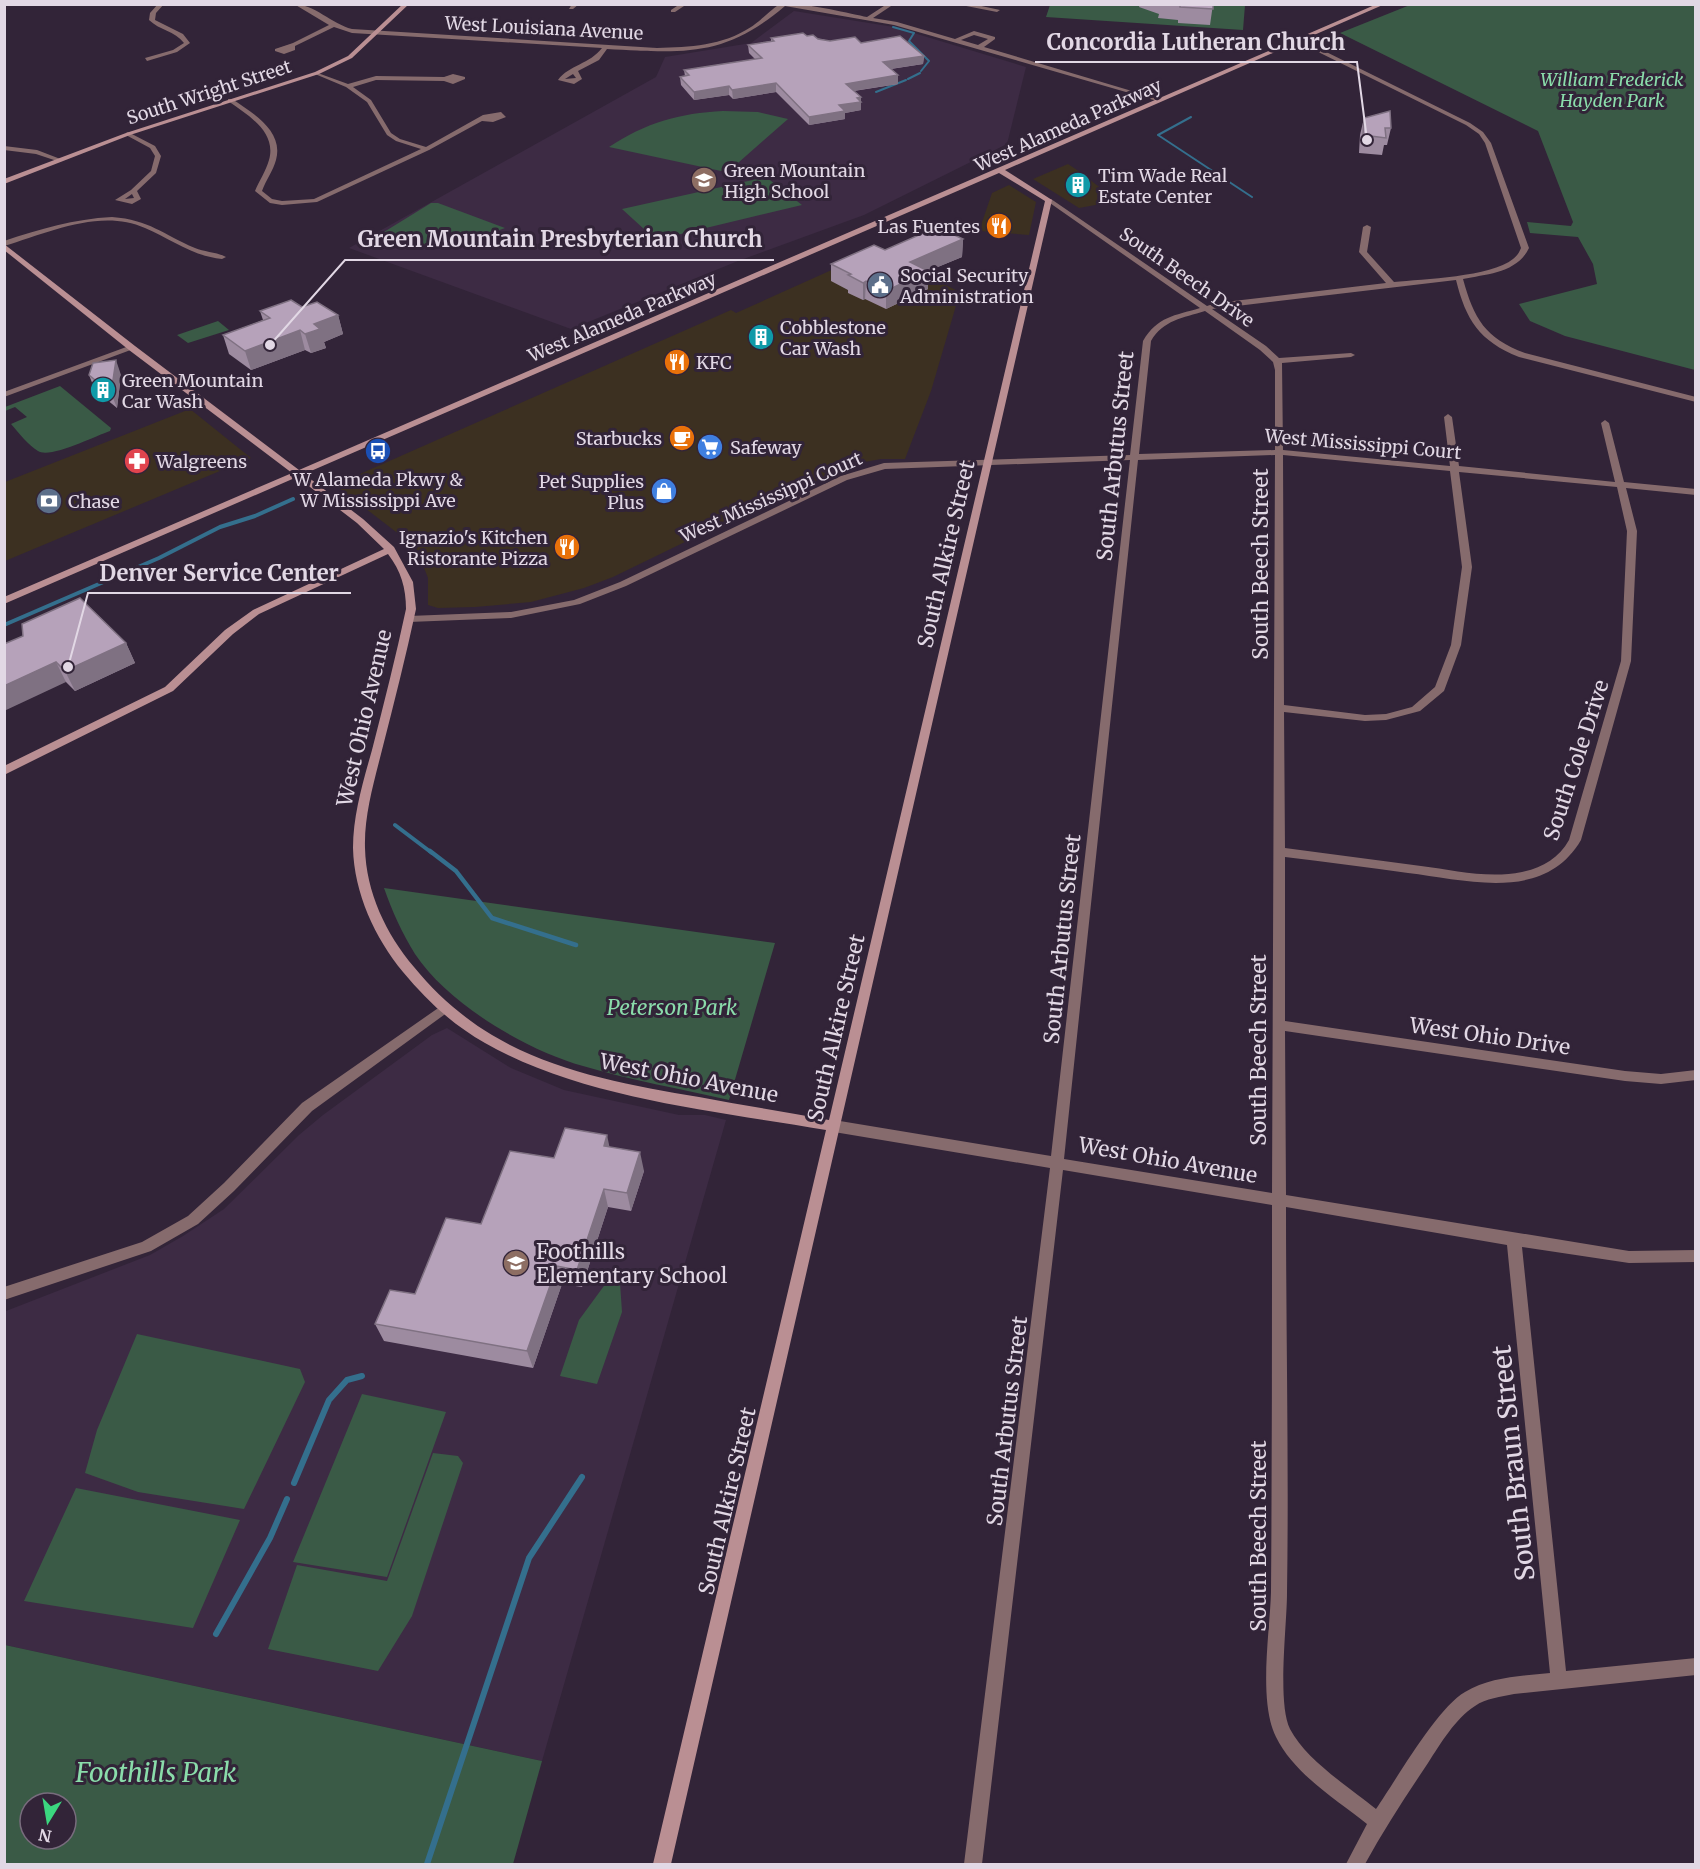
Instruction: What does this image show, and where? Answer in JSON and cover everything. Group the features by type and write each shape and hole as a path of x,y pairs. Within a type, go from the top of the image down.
{"street":[{"path":"147,59 175,51 187,43 183,36 160,27 152,20 153,13 162,4"},
{"name":"West Louisiana Avenue","path":"296,4 332,26 347,30 605,48 680,49 720,43 750,33 784,5"},
{"name":"South Wright Street","path":"4,182 128,134 317,73 350,57 406,4"},
{"path":"673,11 685,4"},
{"path":"870,17 892,4"},
{"path":"958,4 996,10"},
{"name":"West Alameda Parkway","path":"4,601 1383,4"},
{"path":"784,5 870,17 1159,100"},
{"path":"292,45 314,32 332,26"},
{"path":"956,40 974,33 993,38 980,47"},
{"name":"South Arbutus Street","path":"973,1864 1057,1163 1146,350 1150,334 1162,323 1227,302 1460,277 1511,264 1520,258 1524,251 1518,224 1485,138 1468,124 1300,41"},
{"path":"575,72 597,59 605,48"},
{"path":"317,73 348,86 369,102 389,134 398,140 427,149"},
{"path":"348,86 376,78 445,79"},
{"path":"230,100 252,114 273,138 273,159 258,192 270,201 292,204 315,201 427,149 481,119"},
{"path":"128,134 153,147 158,156 154,172 133,191"},
{"path":"4,148 38,152 60,160"},
{"name":"South Beech Drive","path":"1001,171 1049,200 1206,307 1263,348 1277,361"},
{"name":"South Alkire Street","path":"662,1864 1049,200"},
{"path":"4,245 64,225 117,220 140,223 196,252 222,257"},
{"path":"1367,227 1364,252 1391,284"},
{"name":"West Ohio Avenue","path":"4,245 132,348 360,521 391,549 409,583 412,600 364,802 360,836 361,862 368,895 388,942 421,986 444,1009 495,1043 567,1075 619,1088 1514,1240 1629,1257 1695,1256"},
{"path":"1460,277 1465,299 1480,331 1488,339 1504,348 1541,360 1695,400"},
{"path":"4,395 132,348"},
{"path":"1281,452 1280,376 1277,361 1351,355"},
{"path":"1281,708 1365,718 1386,717 1416,709 1440,689 1456,645 1467,576 1448,417"},
{"name":"South Cole Drive","path":"1280,852 1469,877 1502,879 1536,873 1548,868 1566,855 1575,840 1626,660 1632,536 1605,423"},
{"name":"West Mississippi Court","path":"409,619 511,615 562,606 623,584 855,474 891,465 1281,452 1695,492"},
{"name":"South Beech Street","path":"1281,452 1278,1720 1282,1732 1295,1752 1378,1822"},
{"path":"4,771 170,689 229,633 256,612 391,549"},
{"path":"4,1294 146,1247 193,1220 230,1187 307,1107 444,1009"},
{"name":"West Ohio Drive","path":"1279,1024 1625,1076 1661,1079 1695,1074"},
{"name":"South Braun Street","path":"1514,1240 1559,1681"},
{"path":"1355,1864 1378,1822 1436,1736 1469,1699 1496,1688 1695,1666"}],"shaded area":[{"name":"Green Mountain High School","path":"794,11 894,27 1026,67 1007,144 864,215 738,261 571,329 349,248 656,77 665,57 751,43"},
{"path":"1068,164 1117,201 1079,208 1033,179"},
{"path":"1009,185 1036,202 1029,235 979,231 992,193"},
{"path":"874,251 960,292 931,391 905,459 881,459 859,463 807,485 806,483 613,577 584,588 531,602 475,607 438,608 428,605 428,578 419,555 400,535 335,485 731,310 736,313"},
{"path":"190,409 251,458 5,561 5,482"},
{"path":"447,1028 511,1068 564,1090 679,1115 705,1115 726,1120 542,1761 5,1645 6,1311 150,1255 183,1236 224,1209 299,1135 323,1115 432,1035"}],"green space":[{"path":"1050,5 1245,5 1243,30 1046,17"},
{"name":"William Frederick Hayden Park","path":"1410,5 1695,5 1695,370 1565,336 1530,321 1519,304 1597,284 1593,264 1578,237 1530,233 1527,222 1571,226 1573,222 1538,131 1340,33"},
{"path":"723,111 758,112 788,119 730,170 721,171 609,147 636,132 663,121 692,114"},
{"path":"766,177 802,205 656,240 622,209"},
{"path":"431,203 438,203 505,228 472,239 439,245 406,246 371,240"},
{"path":"218,321 229,330 188,343 177,335"},
{"path":"60,386 111,428 110,431 73,446 44,453 27,442 11,424 27,417 15,407 5,411 5,407"},
{"name":"Peterson Park","path":"384,888 775,943 729,1100 637,1080 561,1059 513,1037 490,1023 429,973 406,938"},
{"path":"609,1279 620,1283 622,1312 597,1384 560,1376 579,1320"},
{"path":"137,1334 300,1369 305,1382 244,1509 138,1492 85,1473 97,1430"},
{"path":"362,1394 446,1412 387,1577 293,1562"},
{"path":"433,1453 458,1456 463,1463 412,1616 378,1671 268,1649 297,1565 387,1581"},
{"path":"76,1488 240,1520 193,1628 24,1601"},
{"name":"Foothills Park","path":"5,1645 542,1761 513,1864 5,1864"}],"building":[{"path":"1180,4 1213,4 1213,9 1180,7"},
{"name":"Green Mountain High School","path":"803,33 830,41 855,37 861,43 900,36 924,56 883,62 898,75 846,84 861,97 857,98 861,102 839,105 845,111 809,117 776,83 732,90 729,86 694,92 680,77 689,75 684,70 762,58 748,45 774,41 771,38"},
{"path":"1390,111 1391,128 1385,128 1386,138 1363,135 1364,118"},
{"path":"937,227 963,239 910,262 928,271 886,291 866,281 863,283 831,264 874,245 885,250"},
{"path":"291,300 302,307 317,302 338,315 314,324 320,329 305,334 300,330 245,351 223,335 270,318 260,311"},
{"path":"116,360 111,393 89,375 93,363"},
{"path":"80,598 126,643 65,671 56,662 4,686 4,644 23,636 22,624"},
{"name":"Foothills Elementary School","path":"565,1128 607,1135 604,1146 640,1152 627,1193 604,1189 577,1270 557,1266 527,1351 375,1324 390,1290 415,1294 446,1218 481,1224 510,1151 554,1158"}],"waterway":[{"path":"893,27 914,33 909,41 929,61 921,71"},
{"path":"908,79 920,73"},
{"path":"876,92 906,80"},
{"path":"1191,117 1158,135 1252,197"},
{"path":"4,625 159,558 220,527 255,516 293,499"},
{"path":"395,825 432,853"},
{"path":"430,851 456,871 492,918 576,945"},
{"path":"294,1483 329,1400 347,1380 362,1376"},
{"path":"427,1864 529,1558 582,1477"},
{"path":"216,1634 270,1538 287,1499"}],"place":[{"name":"Concordia Lutheran Church","path":"1367,140"},
{"name":"Green Mountain High School","path":"704,180"},
{"name":"Tim Wade Real Estate Center","path":"1078,185"},
{"name":"Las Fuentes","path":"999,226"},
{"name":"Social Security Administration","path":"880,285"},
{"name":"Cobblestone Car Wash","path":"761,337"},
{"name":"Green Mountain Presbyterian Church","path":"270,345"},
{"name":"KFC","path":"677,362"},
{"name":"Green Mountain Car Wash","path":"103,390"},
{"name":"Starbucks","path":"682,438"},
{"name":"Safeway","path":"710,447"},
{"name":"W Alameda Pkwy & W Mississippi Ave","path":"378,451"},
{"name":"Walgreens","path":"137,461"},
{"name":"Pet Supplies Plus","path":"664,491"},
{"name":"Chase","path":"49,501"},
{"name":"Ignazio's Kitchen Ristorante Pizza","path":"567,547"},
{"name":"Denver Service Center","path":"68,667"},
{"name":"Foothills Elementary School","path":"516,1263"}]}
